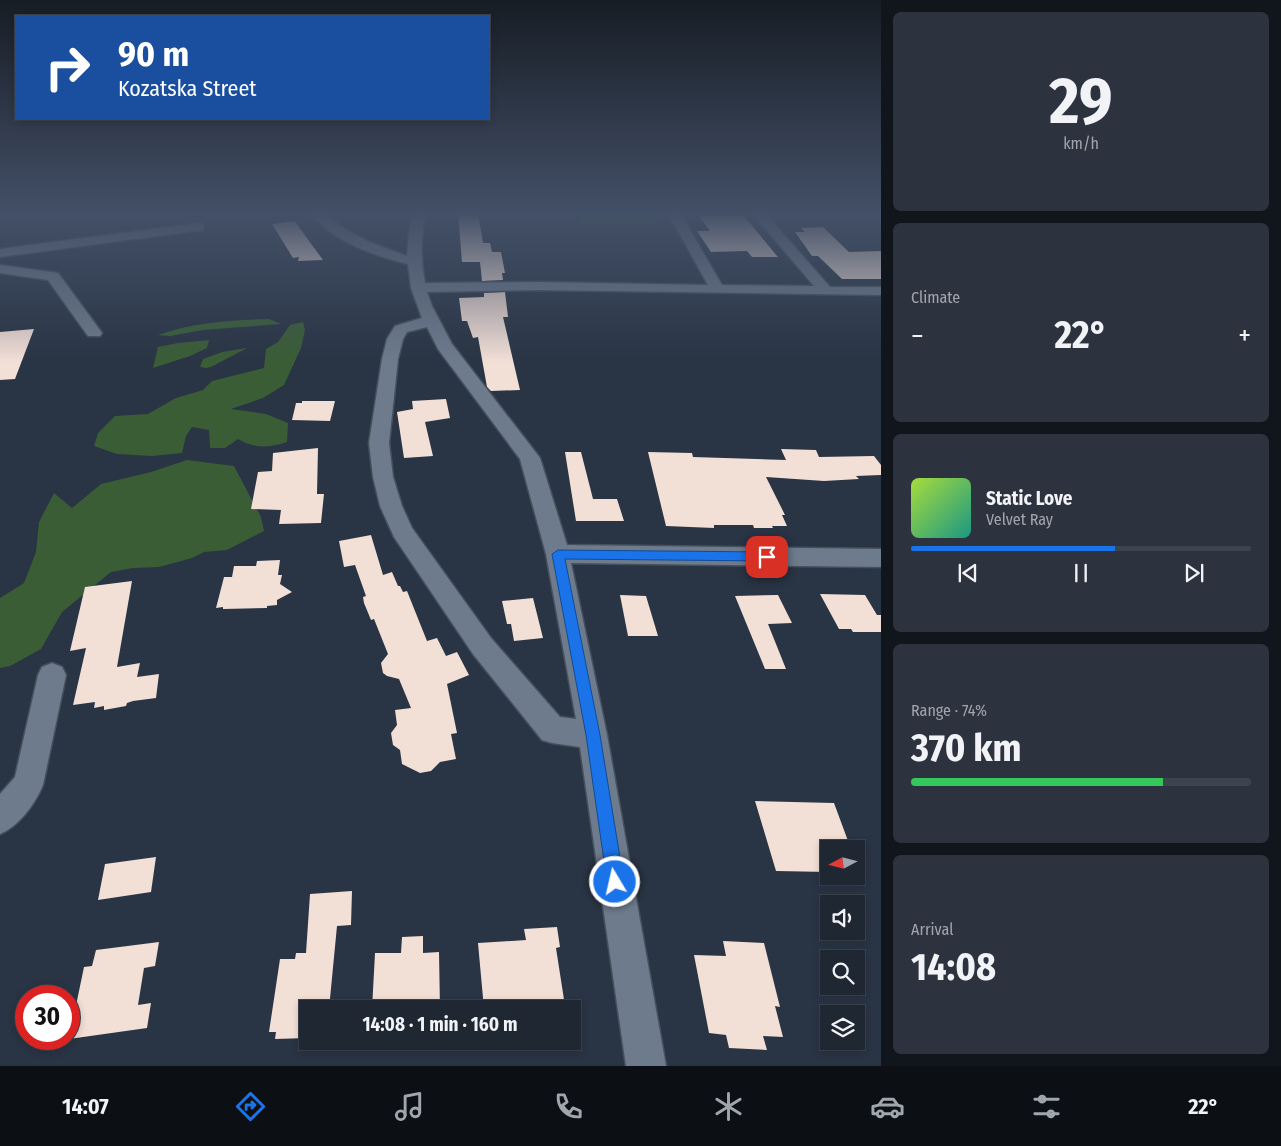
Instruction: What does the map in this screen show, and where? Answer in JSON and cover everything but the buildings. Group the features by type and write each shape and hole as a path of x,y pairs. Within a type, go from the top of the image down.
{"street":[{"path":"415,263 418,288 430,321 462,369 530,458 558,554 593,735 646,1066"},
{"path":"703,263 717,288"},
{"path":"801,263 826,291"},
{"path":"0,269 53,276 94,333"},
{"path":"418,288 538,286 881,291"},
{"path":"430,321 401,329 395,339 390,359 379,443 383,477 391,506 402,531 482,646 552,730 593,735"},
{"path":"558,554 881,558"},
{"path":"0,818 28,785 52,675"}],"green space":[{"path":"269,319 281,324 203,330 170,336 158,335 199,324"},
{"path":"303,322 305,330 301,348 284,385 263,398 231,409 266,414 288,423 287,442 256,446 238,439 225,448 210,448 209,430 192,427 186,436 182,453 152,456 117,454 94,446 98,433 115,416 148,414 176,398 203,390 212,381 264,368 266,349 278,342 290,325"},
{"path":"209,340 207,348 190,356 153,368 158,347"},
{"path":"247,348 211,367 200,367 203,359 222,352"},
{"path":"187,460 234,466 261,517 264,531 227,550 204,552 192,558 159,567 133,568 111,572 62,612 41,649 10,666 0,668 0,598 24,583 36,552 39,522 54,493 72,508 101,484 151,472"}],"route":[{"path":"615,882 593,735 558,554 767,557"}]}
